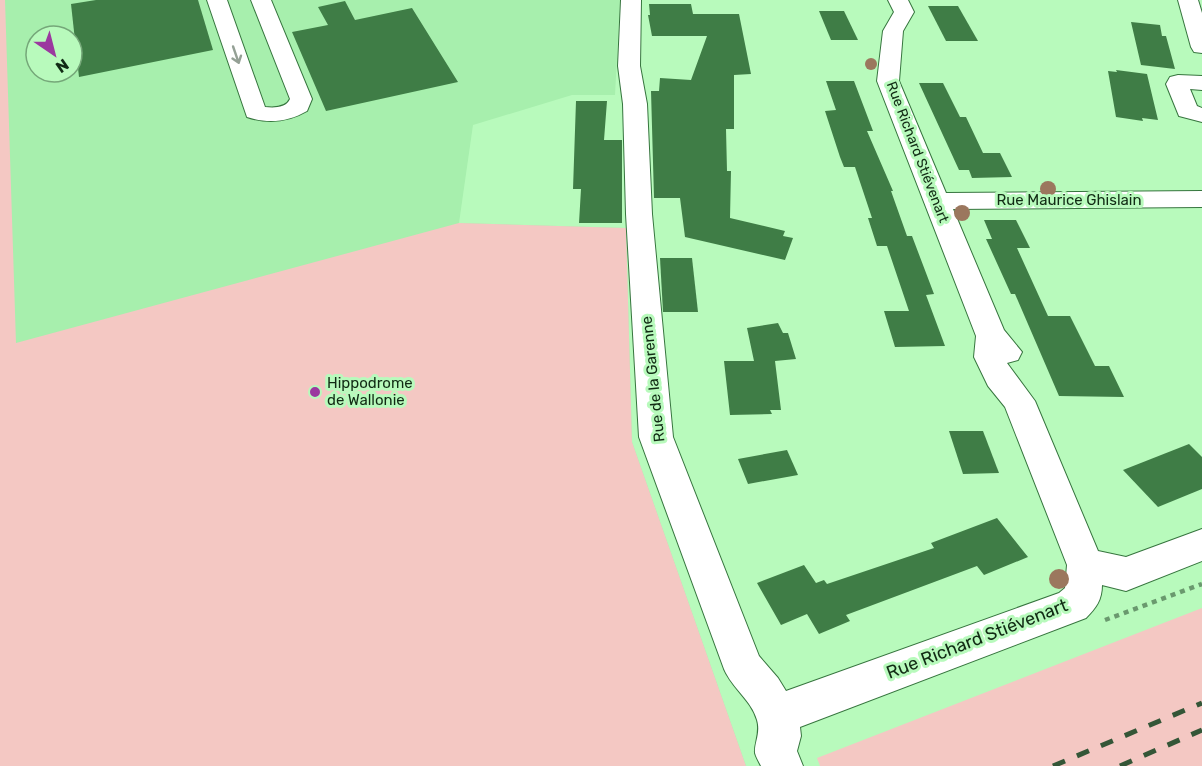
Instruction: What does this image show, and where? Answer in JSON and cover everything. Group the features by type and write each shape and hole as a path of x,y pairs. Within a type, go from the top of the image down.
{"street":[{"path":"217,0 255,112 273,116 292,111 299,106 301,99 261,0"},
{"name":"Rue de la Garenne","path":"631,0 630,50 635,104 639,214 656,437 744,669 764,692 777,715 780,736 776,752 782,766"},
{"name":"Rue Richard Stiévenart","path":"777,715 1072,606 1083,595 1085,565 1019,401 999,378 989,357 991,336 888,81 892,31 904,12 897,0"},
{"path":"1194,12 1202,46"},
{"path":"1202,83 1183,81 1177,84 1186,111 1202,115"},
{"name":"Rue Maurice Ghislain","path":"937,202 1202,199"},
{"path":"1085,565 1126,573 1202,545"}],"shaded area":[{"name":"Hippodrome de Wallonie","path":"0,0 620,0 615,95 572,95 473,125 459,223 626,228 632,442 746,766 0,766"},
{"name":"Hippodrome de Wallonie","path":"0,0 5,0 16,343 459,223 626,228 632,442 746,766 0,766"},
{"path":"1202,608 1202,766 820,766 817,758"}],"building":[{"path":"96,0 198,0 213,50 84,76 84,24 73,24 71,4"},
{"path":"345,1 355,20 412,8 458,82 326,111 292,32 328,25 318,7"},
{"path":"649,4 691,4 693,14 739,14 751,74 734,75 734,129 726,129 727,171 731,171 730,218 785,231 783,236 793,238 785,260 685,237 680,198 654,198 651,91 659,91 660,78 691,80 707,36 652,36 648,15 650,15"},
{"path":"928,6 958,6 978,41 946,41"},
{"path":"819,11 844,11 858,40 831,40"},
{"path":"1131,22 1160,25 1162,36 1166,36 1175,69 1141,65"},
{"path":"1116,70 1147,74 1158,120 1142,118 1143,121 1116,117 1108,71 1117,72"},
{"path":"826,81 854,81 873,131 867,131 893,191 891,191 907,236 912,236 934,294 926,295 945,346 895,347 884,311 909,311 887,246 877,246 868,218 872,218 855,167 844,167 840,157 825,111 836,110"},
{"path":"919,83 943,83 960,117 966,117 983,153 1000,153 1012,177 972,178 969,170 959,170"},
{"path":"576,101 607,101 604,140 622,140 622,223 579,223 581,189 573,189"},
{"path":"984,220 1016,220 1030,248 1017,248 1048,316 1070,316 1095,366 1109,366 1124,397 1059,396 1015,294 1011,294 986,239 992,239"},
{"path":"660,258 692,258 698,312 663,312"},
{"path":"778,323 783,333 788,333 796,359 775,361 781,410 770,410 772,414 730,415 724,361 754,361 747,328"},
{"path":"949,431 983,431 999,473 963,474"},
{"path":"1189,444 1202,457 1202,489 1158,507 1123,470"},
{"path":"787,450 798,475 748,484 738,459"},
{"path":"997,518 1028,557 984,575 977,566 846,615 850,621 819,634 807,614 781,625 757,583 804,565 816,583 824,580 827,584 934,548 931,543"}],"railway":[{"path":"1053,766 1202,703"},
{"path":"1120,766 1202,730"}],"place":[{"name":"Hippodrome de Wallonie","path":"315,392"}]}
